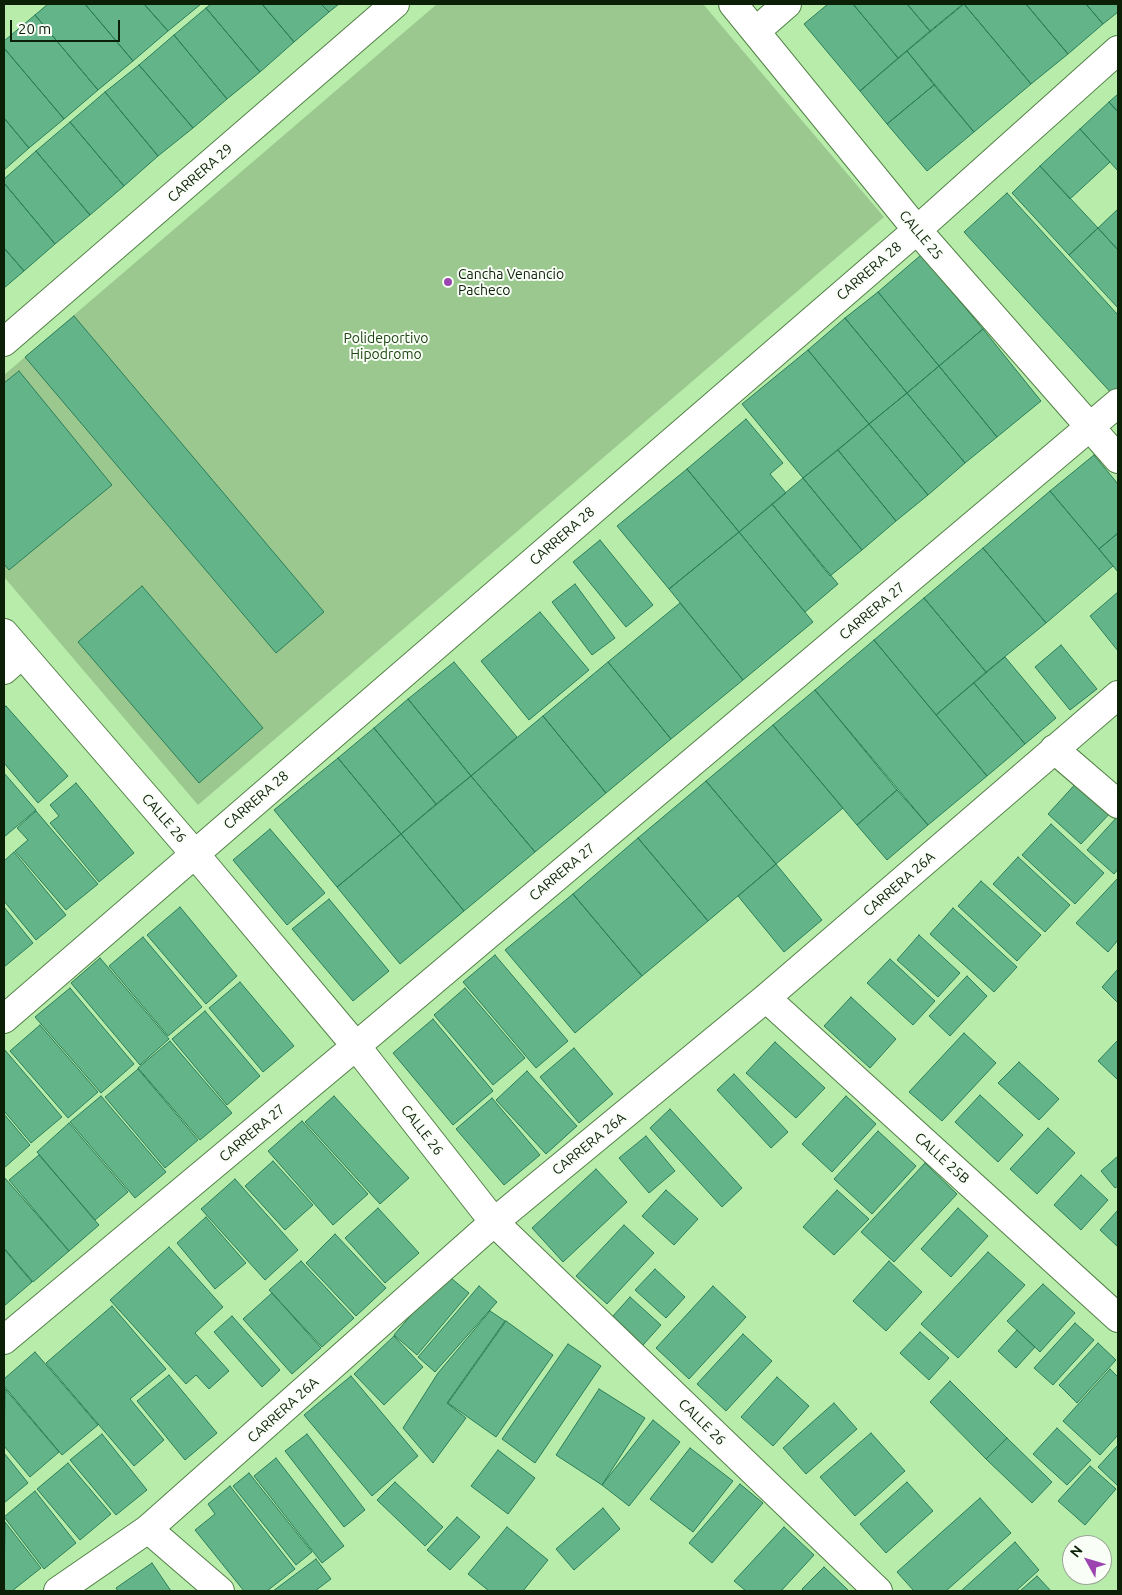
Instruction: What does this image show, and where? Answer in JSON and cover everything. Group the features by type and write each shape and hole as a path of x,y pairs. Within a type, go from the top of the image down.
{"street":[{"name":"CARRERA 29","path":"4,342 395,4"},
{"name":"CALLE 25","path":"733,4 756,30 916,230 1118,459"},
{"path":"756,30 787,4"},
{"name":"CARRERA 28","path":"4,1019 916,230 1118,50"},
{"name":"CARRERA 27","path":"4,1340 356,1046 1118,403"},
{"name":"CALLE 26","path":"4,633 13,662 194,853 356,1046 494,1222 878,1591"},
{"name":"CARRERA 26A","path":"58,1591 148,1529 494,1222 766,998 1118,695"},
{"path":"1054,750 1118,804"},
{"name":"CALLE 25B","path":"766,998 1118,1318"},
{"path":"148,1529 220,1591"}],"green space":[{"name":"Polideportivo Hipodromo","path":"437,4 703,4 884,217 198,805 4,577 4,375"}],"building":[{"path":"48,4 85,4 133,61 98,90 35,15"},
{"path":"85,4 144,4 168,31 133,61"},
{"path":"144,4 201,4 168,31"},
{"path":"211,4 262,4 294,42 260,72 206,8"},
{"path":"262,4 321,4 329,12 294,42"},
{"path":"321,4 339,4 329,12"},
{"path":"828,4 853,4 898,58 860,91 804,24"},
{"path":"853,4 907,4 930,31 898,58"},
{"path":"907,4 963,4 930,31"},
{"path":"964,4 1026,4 1068,54 1031,84"},
{"path":"964,4 1031,84 974,132 907,51"},
{"path":"1026,4 1086,4 1103,24 1068,54"},
{"path":"1086,4 1118,4 1118,12 1103,24"},
{"path":"206,8 260,72 227,99 174,35"},
{"path":"35,15 98,90 64,119 4,48 4,41"},
{"path":"174,35 227,99 193,128 139,65"},
{"path":"4,48 64,119 29,148 4,118"},
{"path":"907,51 934,85 887,124 860,91"},
{"path":"139,65 193,128 158,156 105,92"},
{"path":"934,85 974,132 927,171 887,124"},
{"path":"105,92 158,156 124,186 70,122"},
{"path":"1118,94 1118,112 1109,102"},
{"path":"1109,102 1118,112 1118,171 1080,129"},
{"path":"4,118 29,148 4,170"},
{"path":"70,122 124,186 90,215 36,151"},
{"path":"1080,129 1110,162 1070,199 1040,166"},
{"path":"36,151 90,215 55,244 4,183 4,179"},
{"path":"1040,166 1098,228 1069,255 1012,193"},
{"path":"4,183 55,244 24,271 4,248"},
{"path":"1007,193 1118,315 1118,392 1114,396 964,232"},
{"path":"1118,209 1118,250 1098,228"},
{"path":"1098,228 1118,250 1118,308 1069,255"},
{"path":"4,248 24,271 4,288"},
{"path":"921,255 983,329 939,366 878,292"},
{"path":"878,292 939,366 907,393 845,318"},
{"path":"74,316 324,612 276,653 25,357"},
{"path":"845,318 907,393 869,424 808,350"},
{"path":"983,329 1041,401 997,437 939,366"},
{"path":"808,350 869,424 803,478 742,404"},
{"path":"939,366 997,437 965,463 907,393"},
{"path":"19,371 112,485 9,570 4,564 4,383"},
{"path":"907,393 965,463 928,495 869,424"},
{"path":"746,419 783,463 770,474 786,493 739,532 687,469"},
{"path":"869,424 928,495 896,521 838,450"},
{"path":"838,450 896,521 862,550 803,478"},
{"path":"1094,455 1118,484 1118,533 1099,549 1050,491"},
{"path":"687,469 739,532 669,589 617,526"},
{"path":"803,478 862,550 830,576 772,504"},
{"path":"1050,491 1113,566 1046,623 983,548"},
{"path":"772,504 838,584 805,612 739,532"},
{"path":"739,532 813,622 743,680 669,589"},
{"path":"1118,533 1118,572 1099,549"},
{"path":"600,540 653,605 626,627 573,562"},
{"path":"983,548 1046,623 986,672 924,598"},
{"path":"575,584 615,638 592,655 552,602"},
{"path":"142,586 263,728 199,783 78,642"},
{"path":"1118,592 1118,651 1090,616"},
{"path":"924,598 986,672 936,715 874,640"},
{"path":"680,603 743,680 671,739 608,662"},
{"path":"540,612 589,670 529,720 481,661"},
{"path":"874,640 987,776 928,825 815,690"},
{"path":"1061,645 1097,689 1070,710 1035,667"},
{"path":"1005,657 1056,718 1025,744 974,683"},
{"path":"454,662 517,737 471,776 408,699"},
{"path":"608,662 671,739 606,793 543,716"},
{"path":"974,683 1025,744 987,776 936,715"},
{"path":"815,690 897,790 857,825 773,725"},
{"path":"408,699 471,776 436,804 374,728"},
{"path":"6,706 68,776 38,803 4,763 4,708"},
{"path":"543,716 606,793 535,852 471,776"},
{"path":"773,725 843,808 776,864 706,781"},
{"path":"374,728 436,804 401,834 338,758"},
{"path":"338,758 401,834 337,887 274,810"},
{"path":"4,773 36,810 4,837"},
{"path":"471,776 535,852 464,911 401,834"},
{"path":"1079,780 1113,810 1081,844 1048,814"},
{"path":"706,781 776,864 708,921 638,838"},
{"path":"76,783 134,853 99,882 50,823 59,816 50,805"},
{"path":"897,790 928,825 887,860 857,825"},
{"path":"36,811 98,884 66,910 15,851 28,840 17,828"},
{"path":"1118,816 1118,869 1114,874 1087,850"},
{"path":"1051,824 1104,873 1075,904 1022,855"},
{"path":"270,829 325,893 287,925 233,860"},
{"path":"401,834 464,911 400,964 337,887"},
{"path":"638,838 708,921 642,976 573,894"},
{"path":"14,852 66,915 36,940 4,901 4,861"},
{"path":"1018,857 1070,905 1045,932 993,884"},
{"path":"776,864 822,920 784,952 738,896"},
{"path":"1118,878 1118,940 1108,952 1076,923"},
{"path":"981,881 1041,935 1017,961 958,906"},
{"path":"573,894 642,976 575,1033 505,950"},
{"path":"329,899 389,971 353,1001 292,929"},
{"path":"4,907 33,943 4,967"},
{"path":"180,907 237,976 206,1004 147,935"},
{"path":"953,908 1017,967 994,992 930,934"},
{"path":"919,935 960,973 938,997 897,960"},
{"path":"143,937 202,1007 168,1036 109,966"},
{"path":"495,955 568,1041 536,1068 463,982"},
{"path":"100,958 169,1039 140,1065 71,983"},
{"path":"890,959 935,1001 913,1025 867,983"},
{"path":"1118,969 1118,1003 1102,987"},
{"path":"967,976 987,996 950,1036 929,1016"},
{"path":"240,982 294,1046 263,1072 209,1008"},
{"path":"70,988 134,1064 101,1093 35,1017"},
{"path":"465,988 525,1058 493,1085 434,1015"},
{"path":"851,997 896,1039 870,1068 824,1026"},
{"path":"205,1011 260,1076 227,1105 172,1039"},
{"path":"433,1019 493,1091 453,1125 393,1053"},
{"path":"40,1025 98,1092 68,1118 10,1051"},
{"path":"964,1033 996,1063 942,1121 909,1092"},
{"path":"1118,1040 1118,1080 1098,1061"},
{"path":"170,1041 232,1113 200,1140 138,1068"},
{"path":"775,1042 825,1088 796,1118 746,1073"},
{"path":"574,1048 613,1094 579,1123 540,1077"},
{"path":"4,1049 62,1117 31,1143 4,1111"},
{"path":"1019,1062 1059,1099 1039,1120 998,1083"},
{"path":"138,1069 198,1140 165,1168 105,1097"},
{"path":"527,1071 577,1126 546,1154 496,1100"},
{"path":"734,1074 788,1132 771,1148 717,1090"},
{"path":"980,1095 1023,1135 998,1162 955,1122"},
{"path":"101,1096 166,1172 135,1198 70,1122"},
{"path":"334,1096 409,1178 380,1204 305,1122"},
{"path":"846,1096 876,1124 832,1172 802,1144"},
{"path":"492,1098 540,1155 504,1185 456,1129"},
{"path":"670,1109 742,1188 722,1207 650,1128"},
{"path":"4,1114 30,1145 4,1168"},
{"path":"302,1121 368,1194 333,1225 268,1151"},
{"path":"69,1123 128,1192 95,1220 37,1152"},
{"path":"1048,1128 1075,1153 1037,1194 1010,1169"},
{"path":"878,1131 916,1166 872,1214 834,1179"},
{"path":"646,1136 675,1171 649,1193 619,1158"},
{"path":"39,1155 99,1225 69,1251 9,1180"},
{"path":"1118,1156 1118,1186 1115,1188 1101,1171"},
{"path":"273,1161 313,1205 285,1230 245,1186"},
{"path":"925,1163 957,1194 894,1262 861,1232"},
{"path":"596,1169 627,1202 563,1262 532,1228"},
{"path":"1081,1175 1108,1200 1081,1230 1054,1205"},
{"path":"4,1177 69,1251 33,1282 4,1248"},
{"path":"235,1179 298,1250 265,1280 201,1209"},
{"path":"666,1190 698,1219 674,1245 642,1216"},
{"path":"837,1190 869,1219 834,1255 803,1227"},
{"path":"378,1208 419,1253 385,1283 345,1238"},
{"path":"958,1208 988,1236 951,1277 921,1249"},
{"path":"1118,1210 1118,1247 1100,1230"},
{"path":"206,1217 246,1263 215,1289 177,1243"},
{"path":"624,1225 654,1253 607,1304 576,1276"},
{"path":"335,1234 386,1288 356,1316 306,1263"},
{"path":"169,1247 223,1307 195,1333 229,1371 209,1389 196,1375 186,1384 110,1300"},
{"path":"4,1249 32,1282 4,1306"},
{"path":"988,1252 1025,1285 958,1358 921,1324"},
{"path":"301,1261 354,1318 322,1347 269,1290"},
{"path":"889,1261 922,1292 886,1331 853,1301"},
{"path":"655,1269 685,1297 666,1318 635,1290"},
{"path":"446,1274 469,1293 417,1355 394,1335"},
{"path":"1043,1284 1075,1313 1040,1352 1007,1321"},
{"path":"479,1286 497,1302 435,1372 418,1357"},
{"path":"713,1286 746,1317 689,1379 656,1348"},
{"path":"272,1293 321,1348 292,1374 243,1319"},
{"path":"630,1297 661,1325 643,1345 613,1316"},
{"path":"112,1306 166,1369 130,1399 164,1440 134,1466 46,1363"},
{"path":"490,1311 505,1321 447,1403 466,1418 433,1463 403,1428 438,1373"},
{"path":"232,1316 280,1370 262,1387 214,1332"},
{"path":"506,1321 553,1355 496,1437 448,1403"},
{"path":"1075,1323 1094,1340 1053,1385 1034,1368"},
{"path":"1017,1330 1035,1347 1016,1368 998,1351"},
{"path":"920,1332 949,1358 929,1380 900,1353"},
{"path":"743,1334 772,1361 726,1411 697,1384"},
{"path":"394,1336 423,1367 384,1405 354,1374"},
{"path":"1098,1343 1116,1360 1077,1403 1059,1385"},
{"path":"568,1344 601,1366 535,1463 502,1439"},
{"path":"35,1352 98,1425 62,1455 4,1386 4,1379"},
{"path":"1110,1369 1118,1377 1118,1435 1100,1455 1063,1421"},
{"path":"169,1375 217,1433 185,1460 137,1401"},
{"path":"351,1376 418,1456 372,1496 304,1415"},
{"path":"777,1377 809,1406 773,1446 741,1417"},
{"path":"950,1381 1007,1438 986,1459 930,1402"},
{"path":"5,1389 59,1452 30,1477 4,1446"},
{"path":"599,1389 645,1418 602,1485 556,1455"},
{"path":"834,1403 857,1429 806,1474 783,1448"},
{"path":"653,1420 680,1442 629,1506 602,1485"},
{"path":"1057,1428 1091,1460 1067,1485 1033,1454"},
{"path":"871,1433 905,1471 855,1516 820,1477"},
{"path":"102,1434 147,1490 116,1515 70,1460"},
{"path":"307,1434 365,1510 344,1527 285,1451"},
{"path":"1007,1438 1052,1482 1032,1503 986,1459"},
{"path":"1118,1445 1118,1486 1098,1467"},
{"path":"690,1448 733,1481 693,1532 650,1499"},
{"path":"498,1450 535,1478 508,1514 471,1486"},
{"path":"4,1453 28,1483 4,1503"},
{"path":"276,1458 344,1546 322,1563 254,1476"},
{"path":"68,1463 111,1514 80,1540 37,1489"},
{"path":"1090,1466 1116,1489 1085,1525 1058,1501"},
{"path":"249,1473 312,1552 296,1565 233,1486"},
{"path":"395,1482 443,1527 425,1546 377,1500"},
{"path":"907,1482 933,1511 886,1553 860,1524"},
{"path":"740,1484 763,1503 712,1563 689,1543"},
{"path":"230,1486 295,1569 267,1591 244,1591 195,1530 215,1514 208,1504"},
{"path":"35,1491 76,1543 44,1569 4,1517"},
{"path":"980,1498 1011,1533 946,1591 914,1591 897,1572"},
{"path":"603,1508 620,1529 574,1570 556,1549"},
{"path":"457,1517 480,1537 450,1570 427,1550"},
{"path":"5,1522 41,1568 12,1591 4,1590"},
{"path":"507,1527 548,1560 523,1591 489,1591 468,1574"},
{"path":"784,1527 814,1555 781,1591 746,1591 734,1581"},
{"path":"1015,1542 1039,1570 1016,1591 961,1591"},
{"path":"316,1559 331,1579 315,1591 273,1591"},
{"path":"152,1563 171,1591 118,1591 116,1588"},
{"path":"824,1567 847,1591 804,1591 802,1589"},
{"path":"1037,1576 1051,1591 1020,1591"}],"place":[{"name":"Cancha Venancio Pacheco","path":"448,282"}]}
